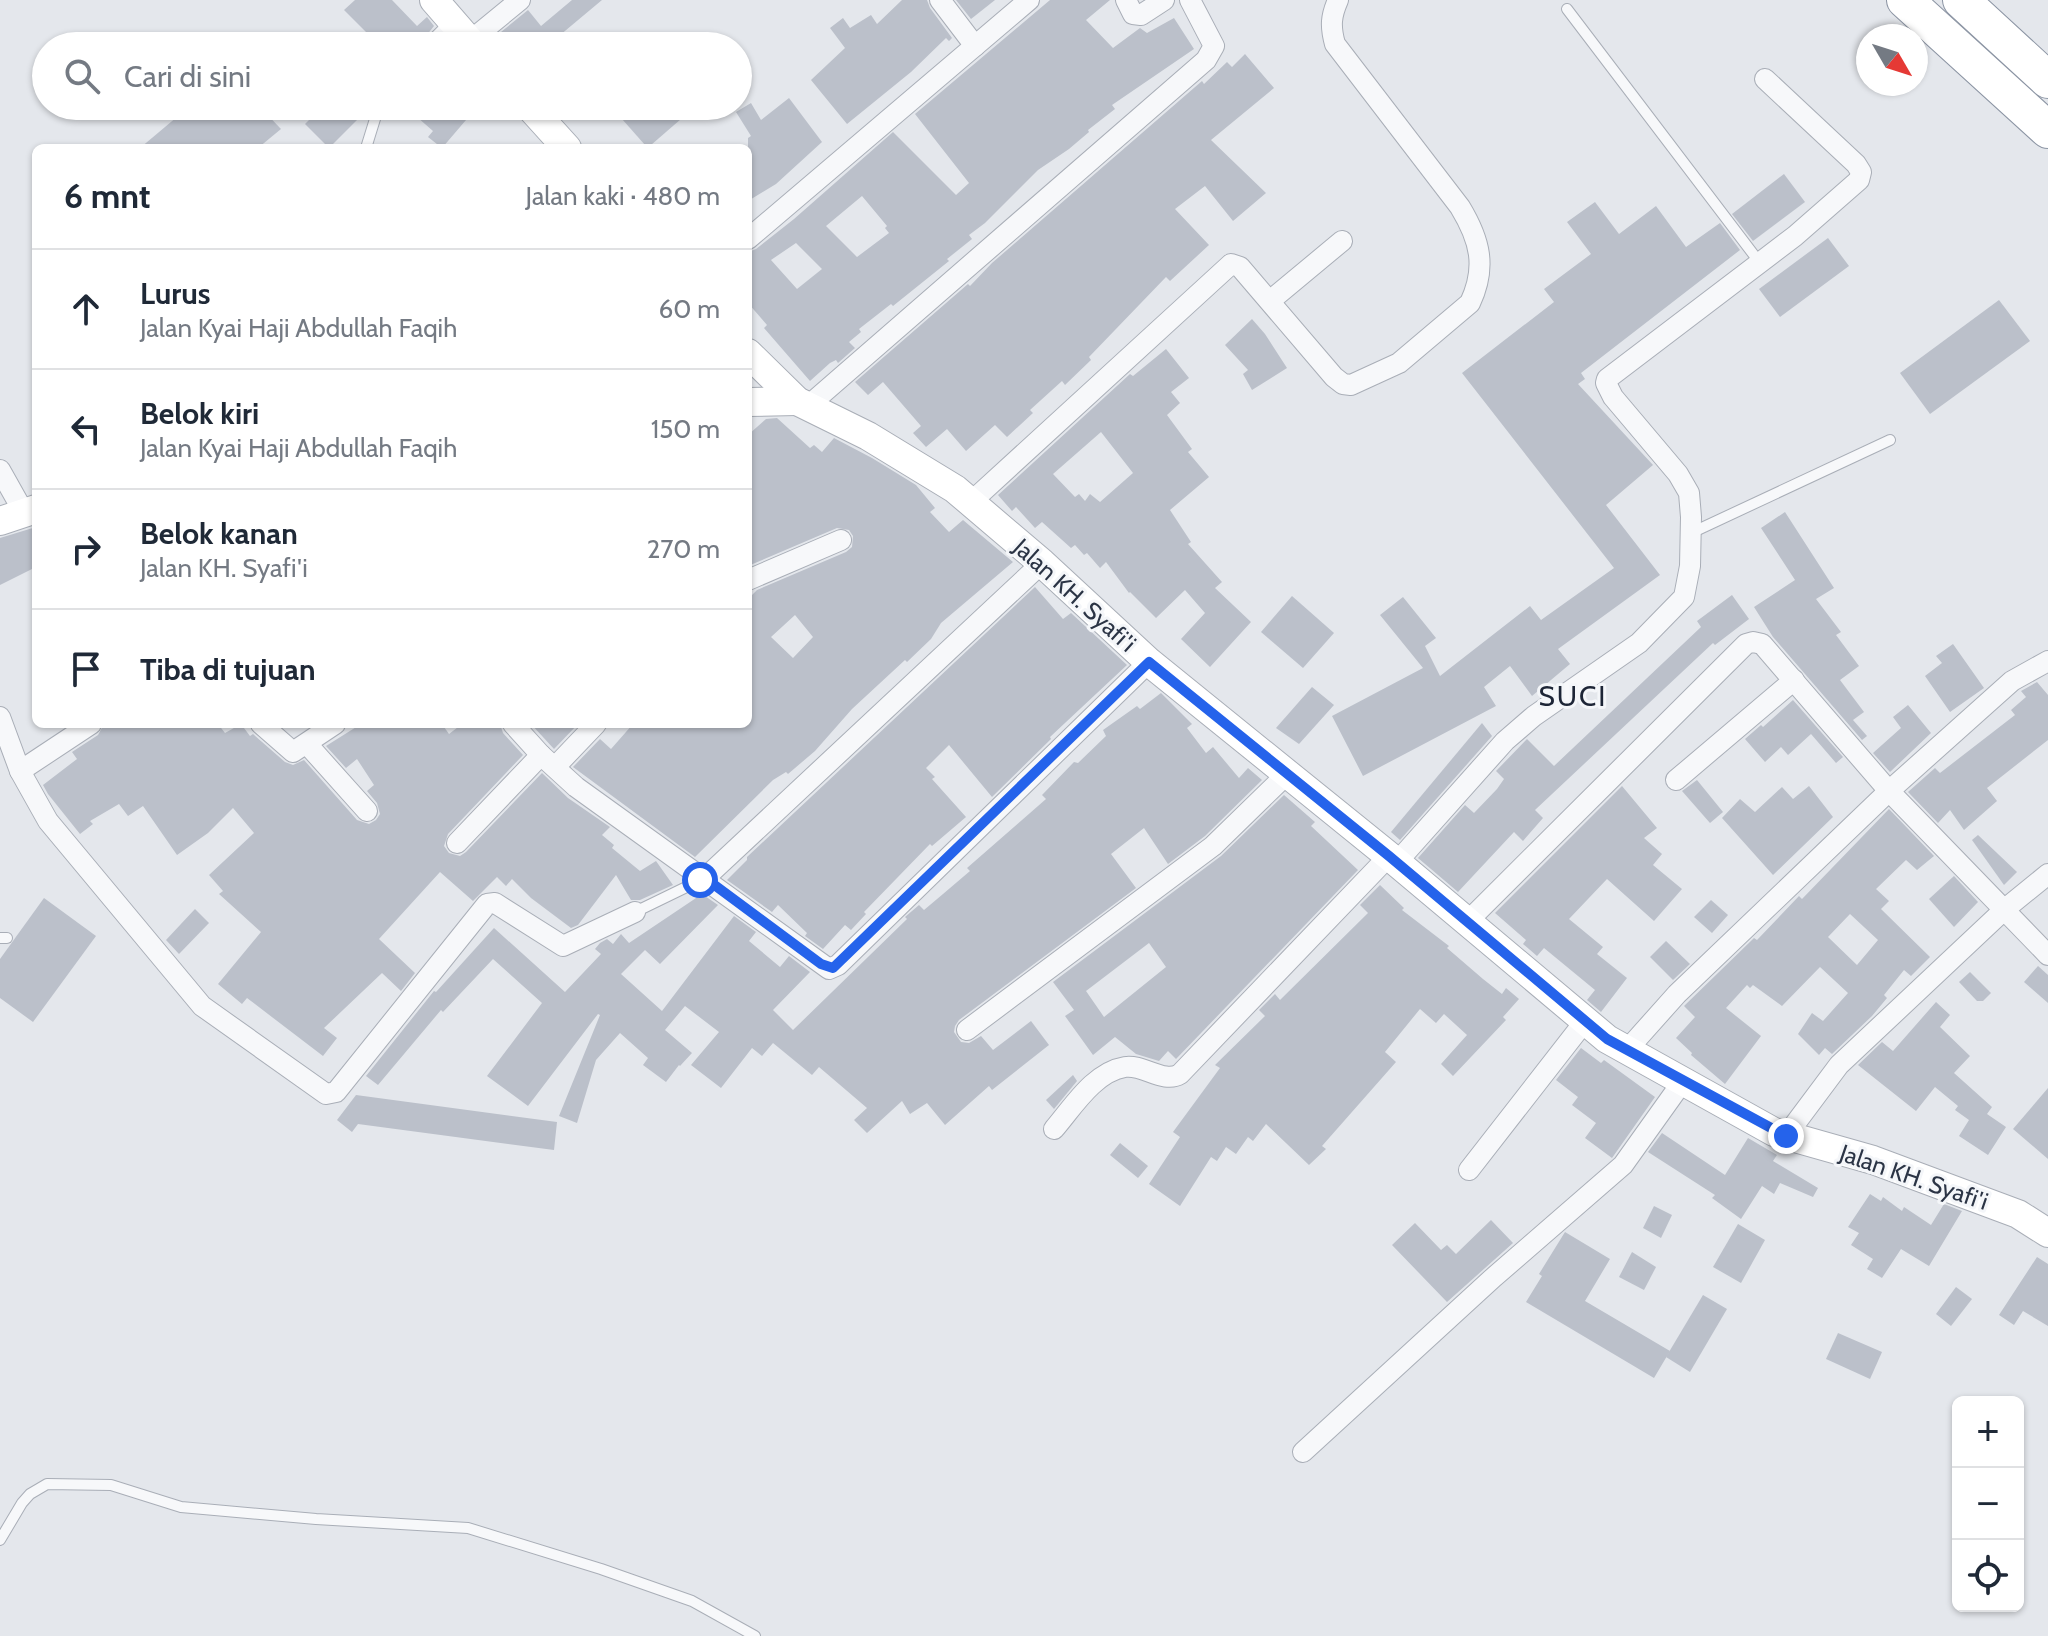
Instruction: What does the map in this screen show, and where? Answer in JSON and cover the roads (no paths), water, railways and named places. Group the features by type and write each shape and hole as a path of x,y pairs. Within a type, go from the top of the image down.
{"highway":[{"path":"1905,0 2048,130"},
{"path":"1961,0 2048,80"}],"main road":[{"path":"542,120 563,144"},
{"name":"Jalan KH. Syafi'i","path":"752,357 802,404 868,436 955,489 1042,563 1149,662 1393,859 1607,1039 1786,1136 1873,1160 2018,1214 2048,1233"},
{"path":"752,402 802,404"}],"street":[{"path":"457,27 520,0"},
{"path":"940,0 975,46"},
{"path":"752,236 1029,0"},
{"path":"1126,0 1133,14 1141,15 1164,0"},
{"path":"802,404 1206,60 1214,46 1190,0"},
{"path":"971,502 1227,266 1234,264 1240,267 1343,384 1351,385 1399,363 1470,303 1476,292 1481,263 1474,230 1460,207 1335,44 1330,29 1338,0"},
{"path":"1054,1129 1106,1073 1133,1067 1166,1077 1174,1078 1180,1074 1505,741 1534,716 1639,643 1684,597 1690,566 1689,493 1678,474 1613,397 1606,383 1620,369 1795,236 1859,180 1861,172 1856,164 1765,79"},
{"path":"1271,300 1342,241"},
{"path":"0,470 20,514"},
{"path":"752,578 841,540"},
{"path":"705,878 1042,563"},
{"path":"1467,922 1746,644 1753,642 1762,644 1889,791 2048,955"},
{"path":"1627,1050 1677,994 1889,791 2012,681 2048,661"},
{"path":"517,728 576,787 821,964 833,968 1149,662"},
{"path":"1676,780 1794,680"},
{"path":"0,717 20,771 48,821 202,1006 326,1094 336,1092 487,904 495,903 563,946 635,912"},
{"path":"20,771 85,728"},
{"path":"266,728 293,752 329,728"},
{"path":"457,843 548,761 591,728"},
{"path":"307,744 367,811"},
{"path":"967,1030 1213,846 1288,773"},
{"path":"1786,1136 1839,1065 2005,909 2048,874"},
{"path":"1469,1170 1585,1021"},
{"path":"1303,1452 1494,1277 1623,1165 1683,1081"}],"lane":[{"path":"1567,9 1760,263"},
{"path":"367,144 375,120"},
{"path":"1691,533 1890,440"},
{"path":"635,912 705,878"},
{"path":"0,1540 22,1503 47,1484 111,1485 181,1507 468,1528 692,1601 755,1636"}],"district":[{"name":"SUCI","path":"1573,696"}]}
